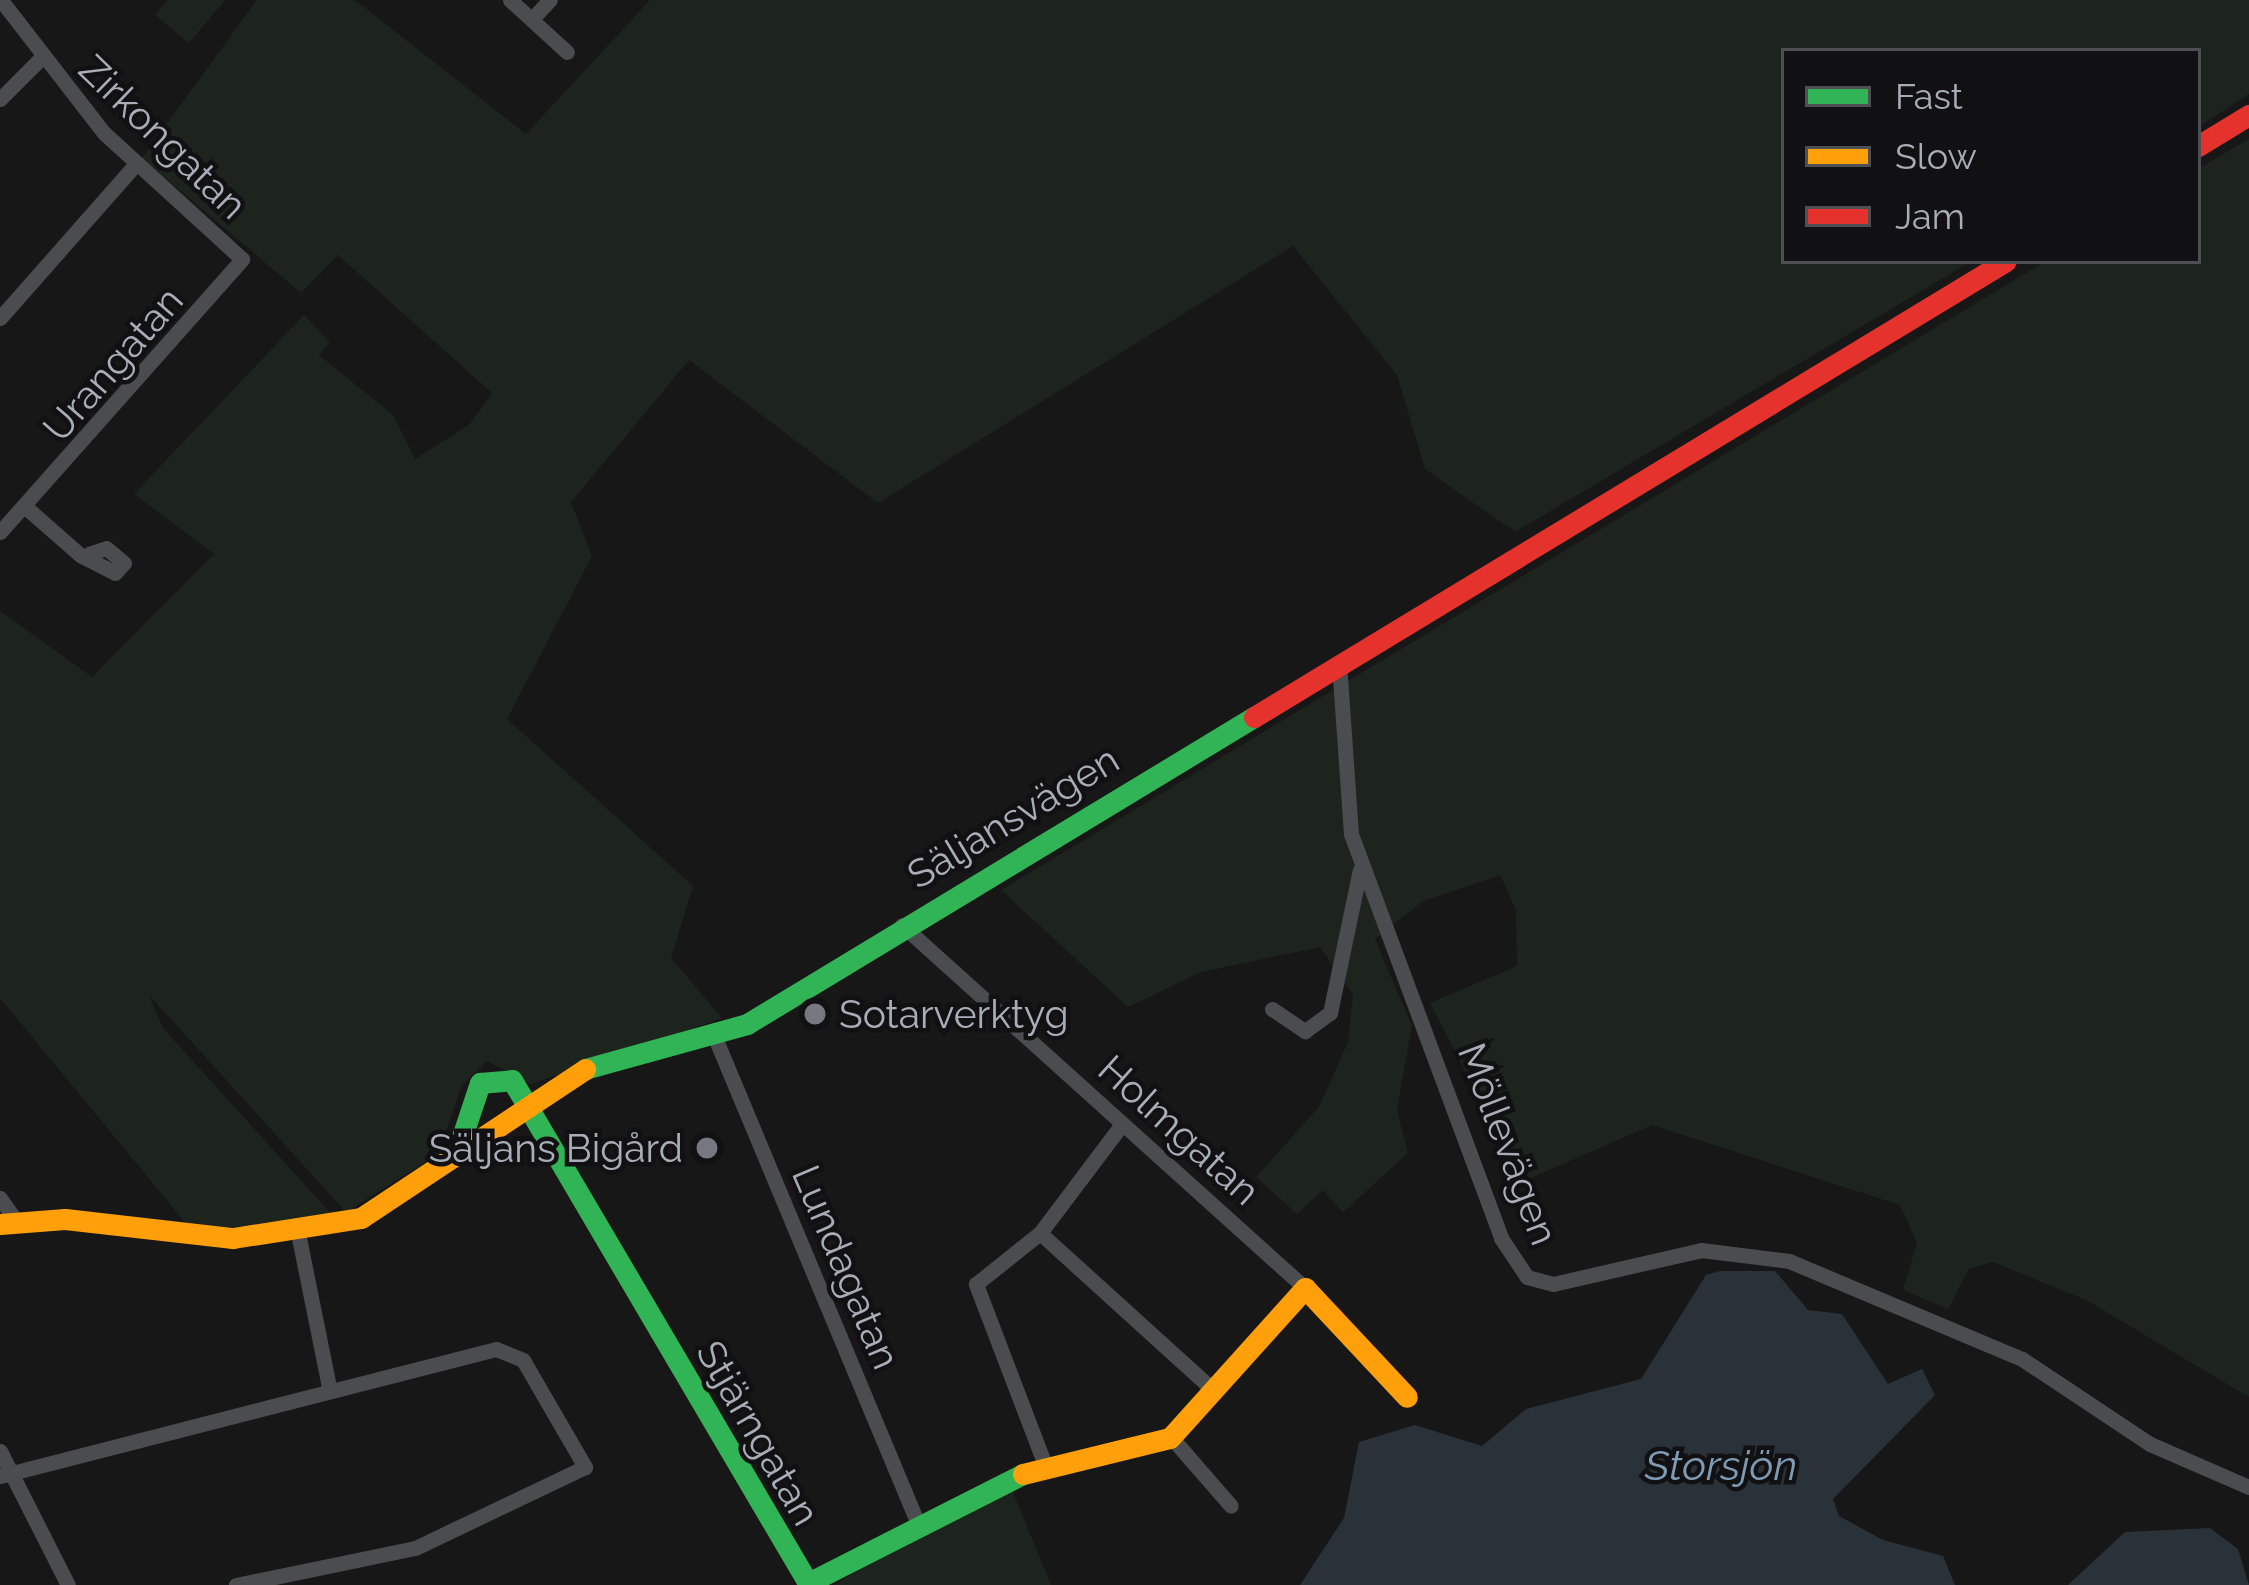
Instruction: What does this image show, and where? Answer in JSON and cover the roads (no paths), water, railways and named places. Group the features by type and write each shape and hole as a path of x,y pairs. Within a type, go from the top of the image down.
{"street":[{"name":"Zirkongatan","path":"1,0 39,59 136,164 242,259"},
{"path":"510,0 567,52"},
{"path":"532,20 550,0"},
{"path":"0,99 39,59"},
{"path":"2201,144 2249,115"},
{"path":"0,318 136,164"},
{"name":"Urangatan","path":"1,532 29,510 242,259"},
{"name":"Säljansvägen","path":"9,1223 298,1233 361,1218 573,1072 716,1040 2001,264"},
{"path":"29,510 89,554"},
{"name":"Möllevägen","path":"1339,663 1361,867 1501,1238 1527,1276 1553,1284 1701,1250 1790,1262 2022,1359 2150,1444 2249,1487"},
{"path":"1272,1009 1305,1030 1330,1013 1361,867"},
{"name":"Holmgatan","path":"902,925 1305,1288"},
{"name":"Lundagatan","path":"716,1040 916,1519"},
{"path":"456,1155 485,1078 512,1080 528,1102"},
{"name":"Stjärngatan","path":"528,1102 798,1577 824,1580 916,1519 1046,1465 1171,1437"},
{"path":"1046,1465 976,1291 1040,1233 1122,1124"},
{"path":"0,1198 9,1223"},
{"path":"298,1233 330,1391"},
{"path":"1040,1233 1214,1391"},
{"path":"1231,1506 1171,1437 1305,1288 1407,1397"},
{"path":"4,1474 496,1349 523,1360 585,1467 415,1548 236,1585"},
{"path":"0,1451 4,1474 68,1585"}],"water":[{"name":"Storsjön","path":"1775,1271 1808,1310 1842,1314 1888,1384 1922,1369 1935,1395 1833,1499 1839,1516 1883,1540 1943,1556 1955,1585 1300,1585 1344,1518 1359,1442 1415,1425 1482,1446 1526,1409 1641,1379 1706,1275"},
{"path":"2210,1528 2238,1549 2249,1585 2068,1585 2125,1532"}],"place":[{"name":"Sotarverktyg","path":"815,1014"},
{"name":"Säljans Bigård","path":"707,1148"}]}
